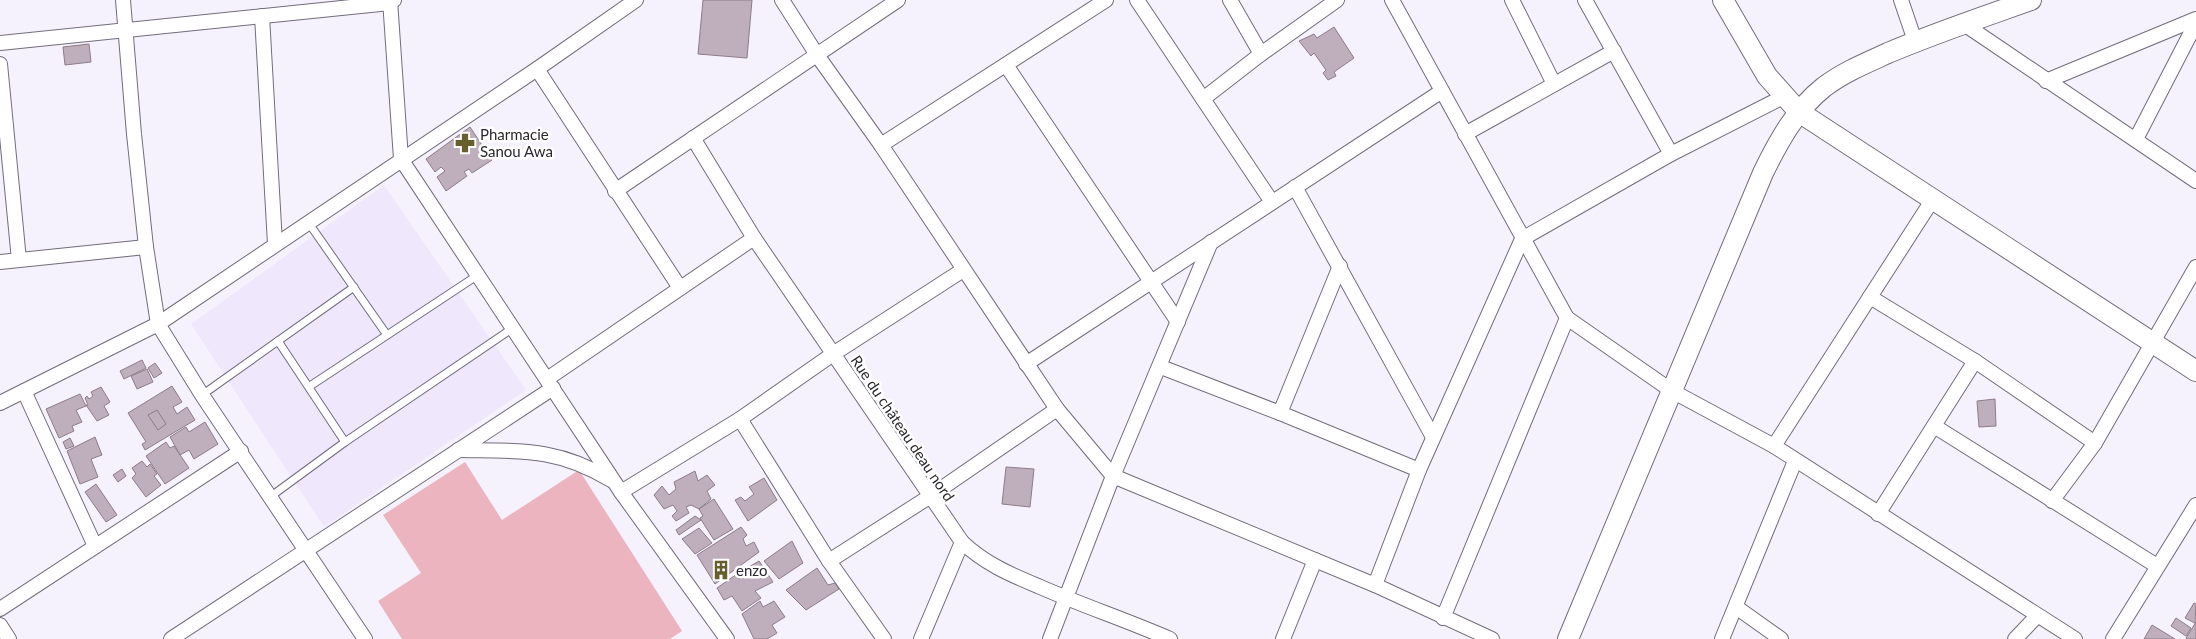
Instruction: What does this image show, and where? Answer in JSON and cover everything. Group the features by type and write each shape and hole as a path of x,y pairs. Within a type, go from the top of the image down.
{"main road":[{"path":"1723,0 1768,76 1799,112 2196,372"},
{"path":"1568,639 1763,173 1777,144 1799,112 1823,88 1850,70 1915,41 2031,0"}],"street":[{"path":"124,0 146,247 158,324 202,395 365,639"},
{"path":"0,403 158,324 401,159 538,69 616,6 636,0"},
{"path":"782,0 817,55 880,145 1057,409 1113,476 1375,585 1492,639"},
{"path":"615,191 898,0"},
{"path":"880,145 1106,0"},
{"path":"1137,0 1272,202"},
{"path":"1230,0 1261,54"},
{"path":"1203,99 1261,54 1337,0"},
{"path":"1392,0 1567,318 1672,391 1774,446 2075,639"},
{"path":"1512,0 1554,84"},
{"path":"1586,0 1671,154"},
{"path":"1901,0 1915,41"},
{"path":"0,43 126,32 391,1 401,159 618,487 727,639"},
{"path":"262,16 275,244"},
{"path":"2046,80 2196,19"},
{"path":"1964,24 2136,139 2196,182"},
{"path":"2136,139 2196,24"},
{"path":"1465,134 1614,51"},
{"path":"0,64 19,260"},
{"path":"1006,65 1178,322"},
{"path":"538,69 615,191 680,288"},
{"path":"1026,364 1442,91"},
{"path":"1375,585 1419,470 1522,238 1671,154 1785,96"},
{"name":"Rue du château deau nord","path":"693,138 754,238 929,497 962,542 977,557 999,569 1170,639"},
{"path":"1295,187 1433,437"},
{"path":"1774,446 1933,199"},
{"path":"171,639 458,450 680,288 754,238"},
{"path":"1050,639 1113,476 1161,367 1211,242"},
{"path":"0,262 146,247"},
{"path":"1280,413 1340,266"},
{"path":"2052,501 2095,443 2196,267"},
{"path":"618,487 740,419 833,354 963,270"},
{"path":"1870,297 1975,361 2095,443"},
{"path":"1443,618 1567,318"},
{"path":"1878,514 1975,361"},
{"path":"1161,367 1419,470"},
{"path":"24,391 95,546"},
{"path":"829,561 929,497 1057,409"},
{"path":"740,419 829,561 884,639"},
{"path":"1934,426 2157,566"},
{"path":"458,450 523,451 567,458 590,467 618,487"},
{"path":"0,609 241,451"},
{"path":"1722,639 1795,461"},
{"path":"2113,639 2195,507"},
{"path":"921,639 962,542"},
{"path":"1283,639 1315,560"},
{"path":"1736,607 1781,639"},
{"path":"2015,639 2037,616"},
{"path":"0,626 9,639"}],"lane":[{"path":"308,222 388,335"},
{"path":"310,386 478,275"},
{"path":"202,395 354,287"},
{"path":"270,497 345,442 513,328"},
{"path":"278,341 310,386 345,442"}],"shaded area":[{"path":"384,185 526,390 324,527 191,324"},
{"path":"465,462 502,520 579,470 682,631 670,639 402,639 378,601 421,573 383,515"}],"building":[{"path":"703,0 752,0 747,58 698,54"},
{"path":"1334,27 1354,58 1334,72 1336,76 1328,80 1323,73 1326,70 1314,53 1311,56 1299,41 1314,34 1317,38"},
{"path":"89,44 91,62 65,65 63,47"},
{"name":"Pharmacie Sanou Awa","path":"470,127 492,160 472,173 469,169 464,172 467,176 446,191 437,177 445,171 441,167 435,172 426,159"},
{"path":"142,360 146,368 124,379 120,371"},
{"path":"155,363 162,373 154,378 148,368"},
{"path":"147,369 153,382 137,389 131,376"},
{"path":"172,386 182,402 173,407 177,414 187,407 195,420 145,450 142,444 146,442 128,413"},
{"path":"101,387 110,402 104,406 109,415 97,421 86,405 88,405 85,398 87,396 89,399 93,396 91,392"},
{"path":"80,394 86,406 76,410 82,422 72,426 74,431 59,438 46,409"},
{"path":"1995,399 1996,426 1979,427 1977,401"},
{"path":"157,410 166,424 158,430 148,415"},
{"path":"205,422 218,444 194,459 189,450 180,455 170,437 186,427 189,432"},
{"path":"95,437 102,455 91,459 98,477 80,484 67,451"},
{"path":"70,438 74,446 66,449 63,442"},
{"path":"166,442 170,448 174,446 189,468 165,484 146,456"},
{"path":"142,461 147,467 150,464 157,474 154,476 161,485 146,497 132,478 136,474 132,468"},
{"path":"1006,467 1034,469 1030,507 1002,504"},
{"path":"122,469 126,476 118,482 113,475"},
{"path":"695,471 698,481 707,475 715,485 707,491 711,499 699,509 691,505 686,507 689,513 676,521 672,516 677,511 673,505 664,509 654,495 662,486 669,495 676,489 674,482"},
{"name":"enzo","path":"764,478 777,500 748,521 735,500 741,497 745,501 754,494 749,487"},
{"path":"96,484 117,515 106,522 85,492"},
{"name":"enzo","path":"714,499 733,529 714,540 700,518 703,516 699,509"},
{"path":"695,516 701,520 679,535 676,530"},
{"name":"enzo","path":"741,527 747,535 743,539 746,546 754,542 759,552 715,584 697,555"},
{"name":"enzo","path":"699,528 712,543 695,554 682,539"},
{"name":"enzo","path":"792,541 803,563 779,579 764,561"},
{"name":"enzo","path":"759,561 773,582 755,591 761,598 742,611 732,596 724,600 717,588 737,574 739,579 746,576 742,571"},
{"name":"enzo","path":"817,568 828,585 835,583 839,589 806,610 786,590"},
{"name":"enzo","path":"760,601 763,607 774,601 785,617 772,625 777,633 767,639 754,639 742,614"},
{"path":"2194,603 2196,604 2195,623 2185,618"},
{"path":"2176,618 2191,628 2186,636 2171,626"},
{"path":"2196,622 2196,639 2187,639 2186,638"},
{"path":"2152,625 2175,639 2144,639"}],"place":[{"name":"Pharmacie Sanou Awa","path":"465,143"},
{"name":"enzo","path":"721,570"}]}
